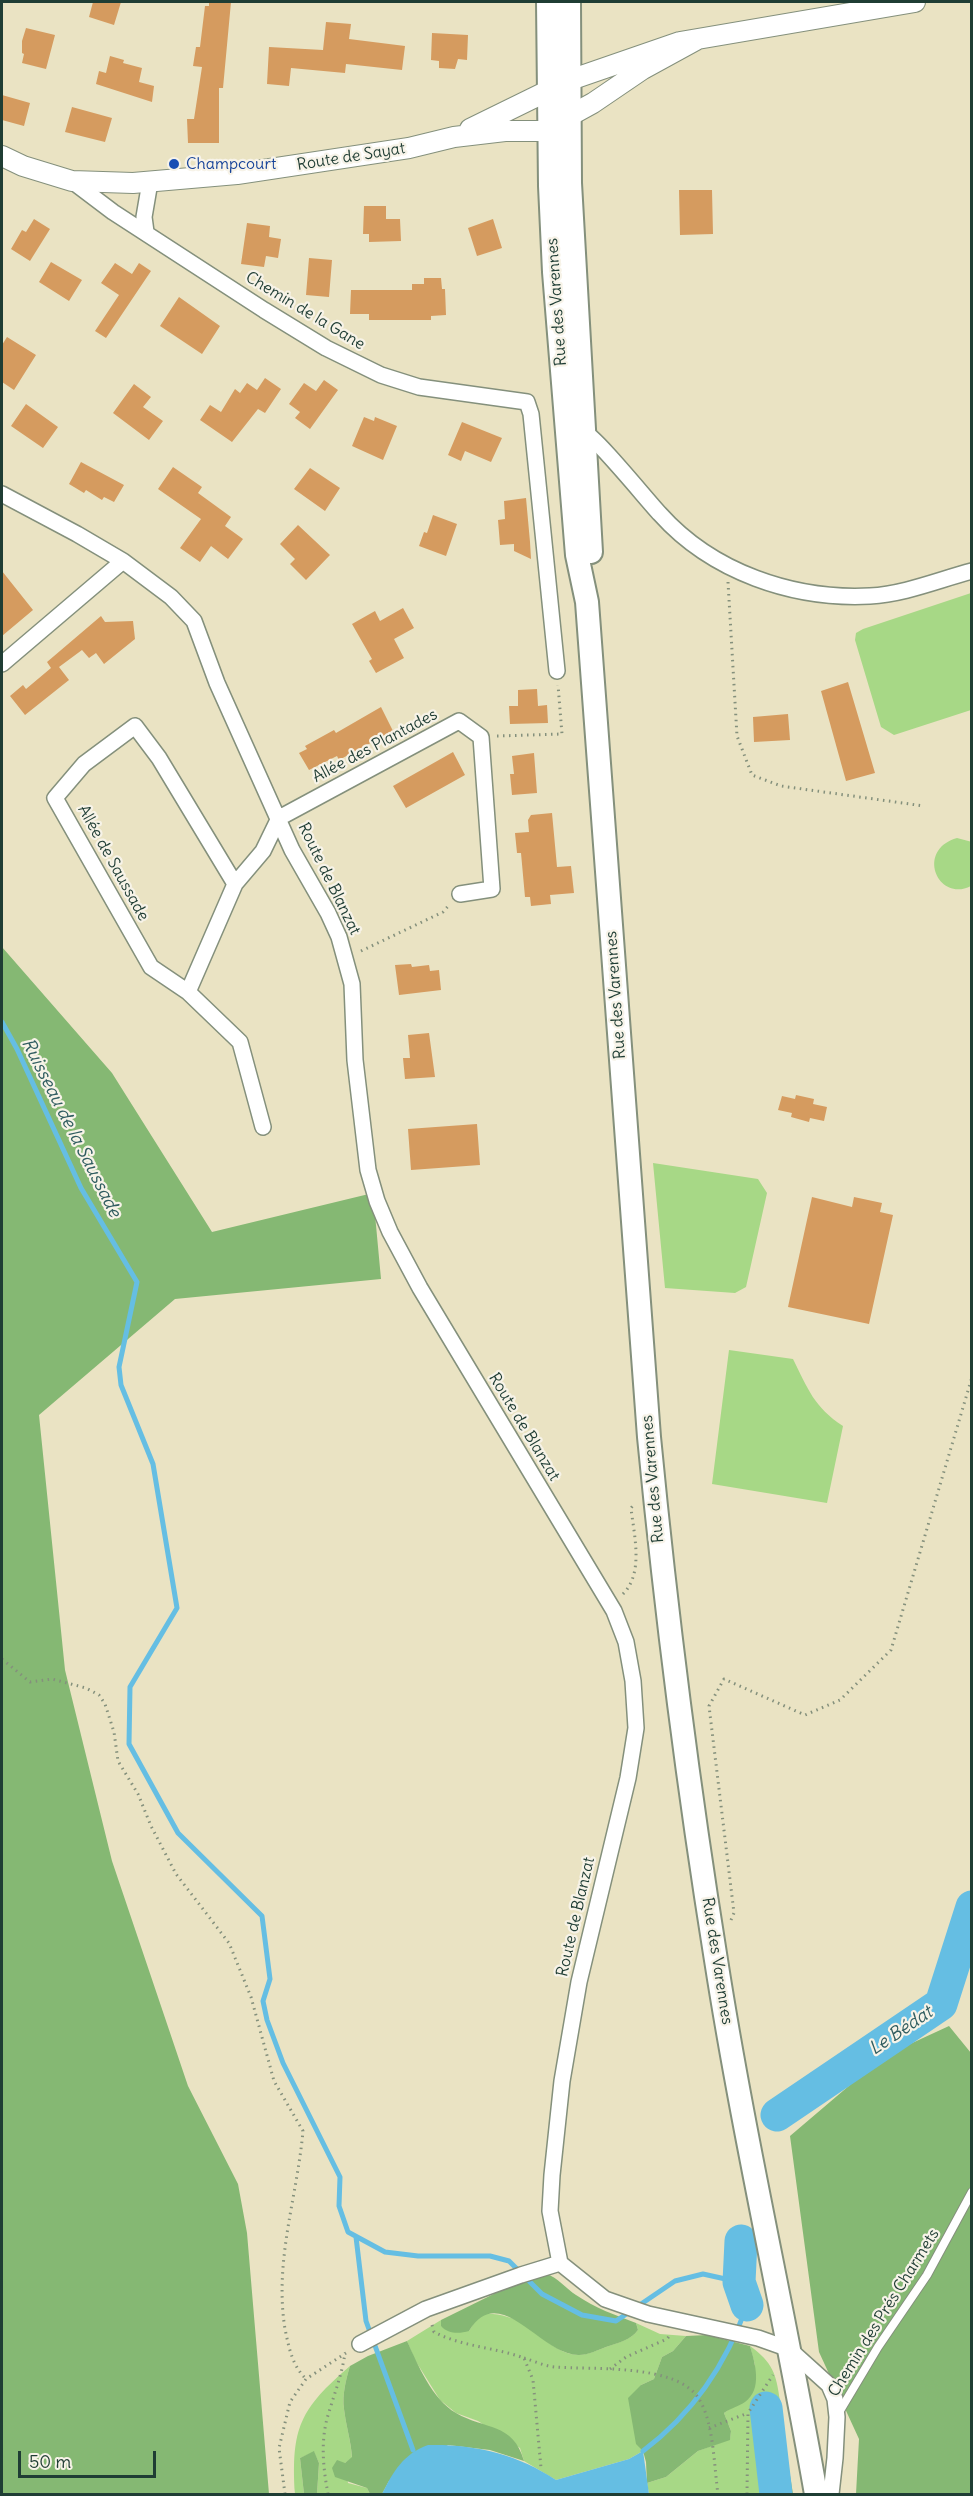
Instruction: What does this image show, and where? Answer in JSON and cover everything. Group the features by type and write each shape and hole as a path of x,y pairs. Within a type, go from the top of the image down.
{"main road":[{"name":"Rue des Varennes","path":"548,2 548,92 554,272 591,552 587,602 654,1493 677,1699 716,1962 816,2494"},
{"name":"Rue des Varennes","path":"568,2 576,432"}],"street":[{"name":"Route de Sayat","path":"454,137 570,80 680,42 915,2"},
{"name":"Route de Sayat","path":"2,156 23,166 72,181 150,182 248,173 409,148 454,137 549,129 643,69 696,40"},
{"name":"Chemin de la Gane","path":"72,181 114,212 326,348 381,375 419,387 526,402 531,414 557,671"},
{"path":"146,232 144,217 150,182"},
{"path":"576,432 671,527 706,553 753,578 811,594 860,596 894,593 972,571"},
{"name":"Route de Blanzat","path":"2,494 123,561 171,597 194,621 217,682 292,850 328,913 345,958 352,984 362,1134 368,1170 377,1201 390,1232 420,1288 611,1605 626,1642 633,1682 636,1728 628,1778 579,1982 562,2081 550,2211 560,2263"},
{"path":"2,664 123,561"},
{"name":"Allée des Plantades","path":"279,818 459,721 481,737"},
{"name":"Allée de Saussade","path":"188,992 151,967 56,798 84,764 135,726 159,758 235,884"},
{"path":"460,894 492,889 481,737"},
{"path":"264,1127 240,1042 188,992 235,884 263,851 279,818"},
{"path":"360,2344 426,2309 521,2274 560,2263 604,2299 648,2314 758,2338 789,2349 829,2385 835,2399 837,2417 831,2494"}],"lane":[{"name":"Chemin des Prés Charmets","path":"837,2417 878,2347 927,2275 972,2192"}],"path":[{"path":"727,566 737,736 752,775 782,786 924,806"},
{"path":"481,737 562,734 557,671"},
{"path":"345,958 443,912 460,894"},
{"path":"730,1923 734,1913 709,1706 724,1679 805,1715 840,1700 891,1650 972,1377"},
{"path":"611,1605 628,1588 635,1574 632,1508 637,1500 654,1493"},
{"path":"2,1659 30,1682 52,1679 86,1688 99,1695 111,1718 118,1761 138,1794 151,1826 176,1874 215,1922 229,1943 240,1967 274,2081 303,2131 284,2242 281,2286 288,2344 296,2369 306,2379"},
{"path":"426,2309 434,2332 452,2342 504,2350 551,2367 649,2372 675,2381 694,2393 700,2400 709,2428 718,2494"},
{"path":"610,2369 626,2356 667,2339 681,2321"},
{"path":"285,2494 279,2448 290,2402 306,2379 360,2344"},
{"path":"747,2494 748,2413 789,2349"},
{"path":"328,2494 323,2470 323,2439 328,2414 342,2375 345,2353"},
{"path":"524,2358 534,2380 541,2468"},
{"path":"709,2428 748,2413"}],"green space":[{"path":"971,593 971,710 894,735 881,727 855,640 856,633"},
{"path":"957,838 972,842 971,886 959,889 949,887 941,881 934,863 937,853 944,844"},
{"path":"2,947 112,1073 212,1232 373,1193 381,1279 175,1299 39,1415 65,1670 112,1861 188,2086 238,2184 247,2233 269,2494 2,2494"},
{"path":"653,1163 758,1179 767,1193 746,1287 735,1293 665,1288"},
{"path":"729,1350 793,1359 818,1404 843,1426 827,1503 712,1484"},
{"path":"949,2026 971,2053 971,2494 856,2494 859,2439 819,2352 790,2136 884,2056"},
{"path":"546,2274 590,2304 636,2323 638,2330 624,2341 579,2355 565,2352 507,2316 494,2313 481,2317 469,2331 465,2332 450,2332 441,2326 441,2320 520,2281"},
{"path":"485,2314 517,2320 550,2344 570,2354 578,2355 628,2339 638,2330 636,2323 660,2334 686,2336 673,2351 662,2357 654,2379 641,2385 643,2451 629,2459 556,2480 524,2461 520,2448 478,2421 456,2413 440,2400 415,2360 407,2341 441,2320 441,2326 469,2331 477,2318"},
{"path":"707,2335 750,2346 756,2376 754,2390 745,2402 724,2413 731,2431 730,2440 698,2451 666,2477 647,2483 646,2462 643,2451 636,2444 628,2398 641,2385 654,2379 662,2357 673,2351 686,2336"},
{"path":"407,2341 427,2381 447,2407 467,2418 505,2433 513,2439 524,2461 490,2450 448,2445 389,2481 382,2494 370,2494 367,2488 335,2477 332,2468 337,2460 345,2463 352,2457 344,2404 350,2366 368,2356"},
{"path":"750,2346 769,2363 777,2383 780,2401 776,2405 760,2408 753,2427 760,2449 764,2494 649,2494 647,2483 666,2477 698,2451 730,2439 731,2431 724,2413 734,2406 755,2365"},
{"path":"350,2366 344,2398 352,2458 345,2463 348,2483 367,2488 370,2494 317,2494 319,2463 314,2452 300,2458 304,2494 295,2494 295,2452 302,2421 320,2395"},
{"path":"776,2405 780,2413 793,2494 764,2494 760,2449 753,2427 754,2417 760,2408"},
{"path":"314,2451 319,2463 317,2494 304,2494 300,2458"}],"water":[{"path":"428,2445 462,2446 495,2452 526,2463 556,2480 629,2459 643,2451 649,2494 382,2494 390,2478 405,2459"}],"building":[{"path":"93,2 121,2 114,25 89,17"},
{"path":"209,2 231,2 223,88 219,88 219,143 188,143 187,119 194,119 202,67 193,66 196,47 200,47 205,6 209,6"},
{"path":"326,22 351,24 349,39 405,46 402,70 346,64 345,73 291,68 289,86 267,84 269,47 323,50"},
{"path":"26,28 55,35 46,69 22,63 24,54 22,53 22,41"},
{"path":"432,33 468,35 467,60 458,59 455,69 439,68 439,61 431,60"},
{"path":"110,56 124,60 123,63 142,68 139,82 154,86 152,102 96,84 99,71 106,73"},
{"path":"2,95 30,103 24,126 2,120"},
{"path":"72,107 112,118 105,142 65,132"},
{"path":"679,190 712,190 713,234 680,235"},
{"path":"364,206 386,206 386,219 400,219 401,241 369,242 369,234 363,234"},
{"path":"34,219 50,229 30,261 11,249 22,230 26,232"},
{"path":"493,219 502,248 477,256 468,228"},
{"path":"247,223 270,226 269,237 281,239 278,258 266,256 264,267 241,264"},
{"path":"309,258 332,260 329,297 306,295"},
{"path":"51,262 82,280 69,301 39,282"},
{"path":"115,263 132,274 139,263 151,271 106,338 95,331 119,295 101,283"},
{"path":"424,278 441,278 442,289 445,289 446,315 431,316 431,320 369,320 369,314 350,314 351,290 412,290 412,284 424,284"},
{"path":"179,297 220,326 202,354 160,326"},
{"path":"7,337 36,355 14,390 2,382 2,345"},
{"path":"265,378 281,389 265,413 258,409 232,442 200,420 210,405 221,412 235,389 240,393 247,383 257,390"},
{"path":"324,380 338,390 310,429 295,418 300,412 289,404 304,383 316,391"},
{"path":"134,384 151,397 143,407 163,421 149,440 113,413"},
{"path":"26,404 58,427 43,448 11,426"},
{"path":"364,417 374,421 375,417 397,426 383,460 352,446"},
{"path":"462,422 502,438 491,462 465,451 461,461 448,455"},
{"path":"81,462 124,485 114,502 104,497 102,500 86,490 84,493 69,484"},
{"path":"173,467 202,487 198,493 231,517 225,526 243,539 228,559 211,546 200,562 180,548 201,519 158,489"},
{"path":"310,468 340,488 325,511 294,489"},
{"path":"526,498 531,559 514,551 514,544 500,545 498,520 505,519 504,501"},
{"path":"433,515 457,524 446,556 419,546 424,532 427,533"},
{"path":"298,525 330,555 306,580 290,564 295,559 280,544"},
{"path":"2,571 33,610 2,636"},
{"path":"403,608 414,628 394,639 404,658 376,673 369,661 372,659 352,624 375,611 380,621"},
{"path":"101,616 105,622 133,621 135,639 104,664 96,653 89,658 82,650 59,667 69,680 25,715 10,696 23,685 26,689 51,668 47,662"},
{"path":"848,682 875,773 846,781 821,691"},
{"path":"537,689 538,706 547,705 548,723 510,724 509,706 518,706 518,690"},
{"path":"381,707 393,731 339,760 337,756 309,770 299,753 307,749 305,746 334,730 336,733"},
{"path":"788,714 790,740 754,742 753,717"},
{"path":"453,752 465,775 406,808 393,786"},
{"path":"534,753 537,793 512,795 510,774 514,774 512,756"},
{"path":"552,813 557,867 571,866 574,893 550,895 551,904 531,906 530,897 525,897 521,853 517,853 515,833 529,832 528,820 531,815"},
{"path":"411,964 412,967 429,965 430,971 439,970 441,990 399,995 395,965"},
{"path":"429,1033 435,1077 405,1079 403,1058 410,1058 408,1035"},
{"path":"796,1095 814,1099 813,1104 827,1107 824,1121 810,1118 809,1122 791,1117 792,1113 778,1110 782,1096 795,1099"},
{"path":"477,1124 480,1165 411,1170 408,1129"},
{"path":"812,1197 852,1207 854,1197 882,1203 880,1212 893,1215 869,1324 788,1307"}],"waterway":[{"name":"Ruisseau de la Saussade","path":"2,1022 17,1049 81,1188 137,1282 119,1367 121,1385 153,1464 177,1608 130,1687 129,1744 178,1833 262,1916 270,1979 263,2001 267,2020 283,2063 340,2177 339,2206 348,2232 385,2252 418,2256 490,2256 509,2261 542,2294 582,2315 616,2321 675,2281 703,2274 739,2282"},
{"name":"Le Bédat","path":"777,2115 941,2004 972,1907"},
{"path":"356,2237 366,2321 413,2450"},
{"name":"Le Bédat","path":"741,2241 739,2282 747,2305"},
{"path":"643,2451 677,2421 706,2386 729,2347 747,2305"},
{"name":"Le Bédat","path":"766,2408 776,2494"}],"place":[{"name":"Champcourt","path":"174,164"}]}
